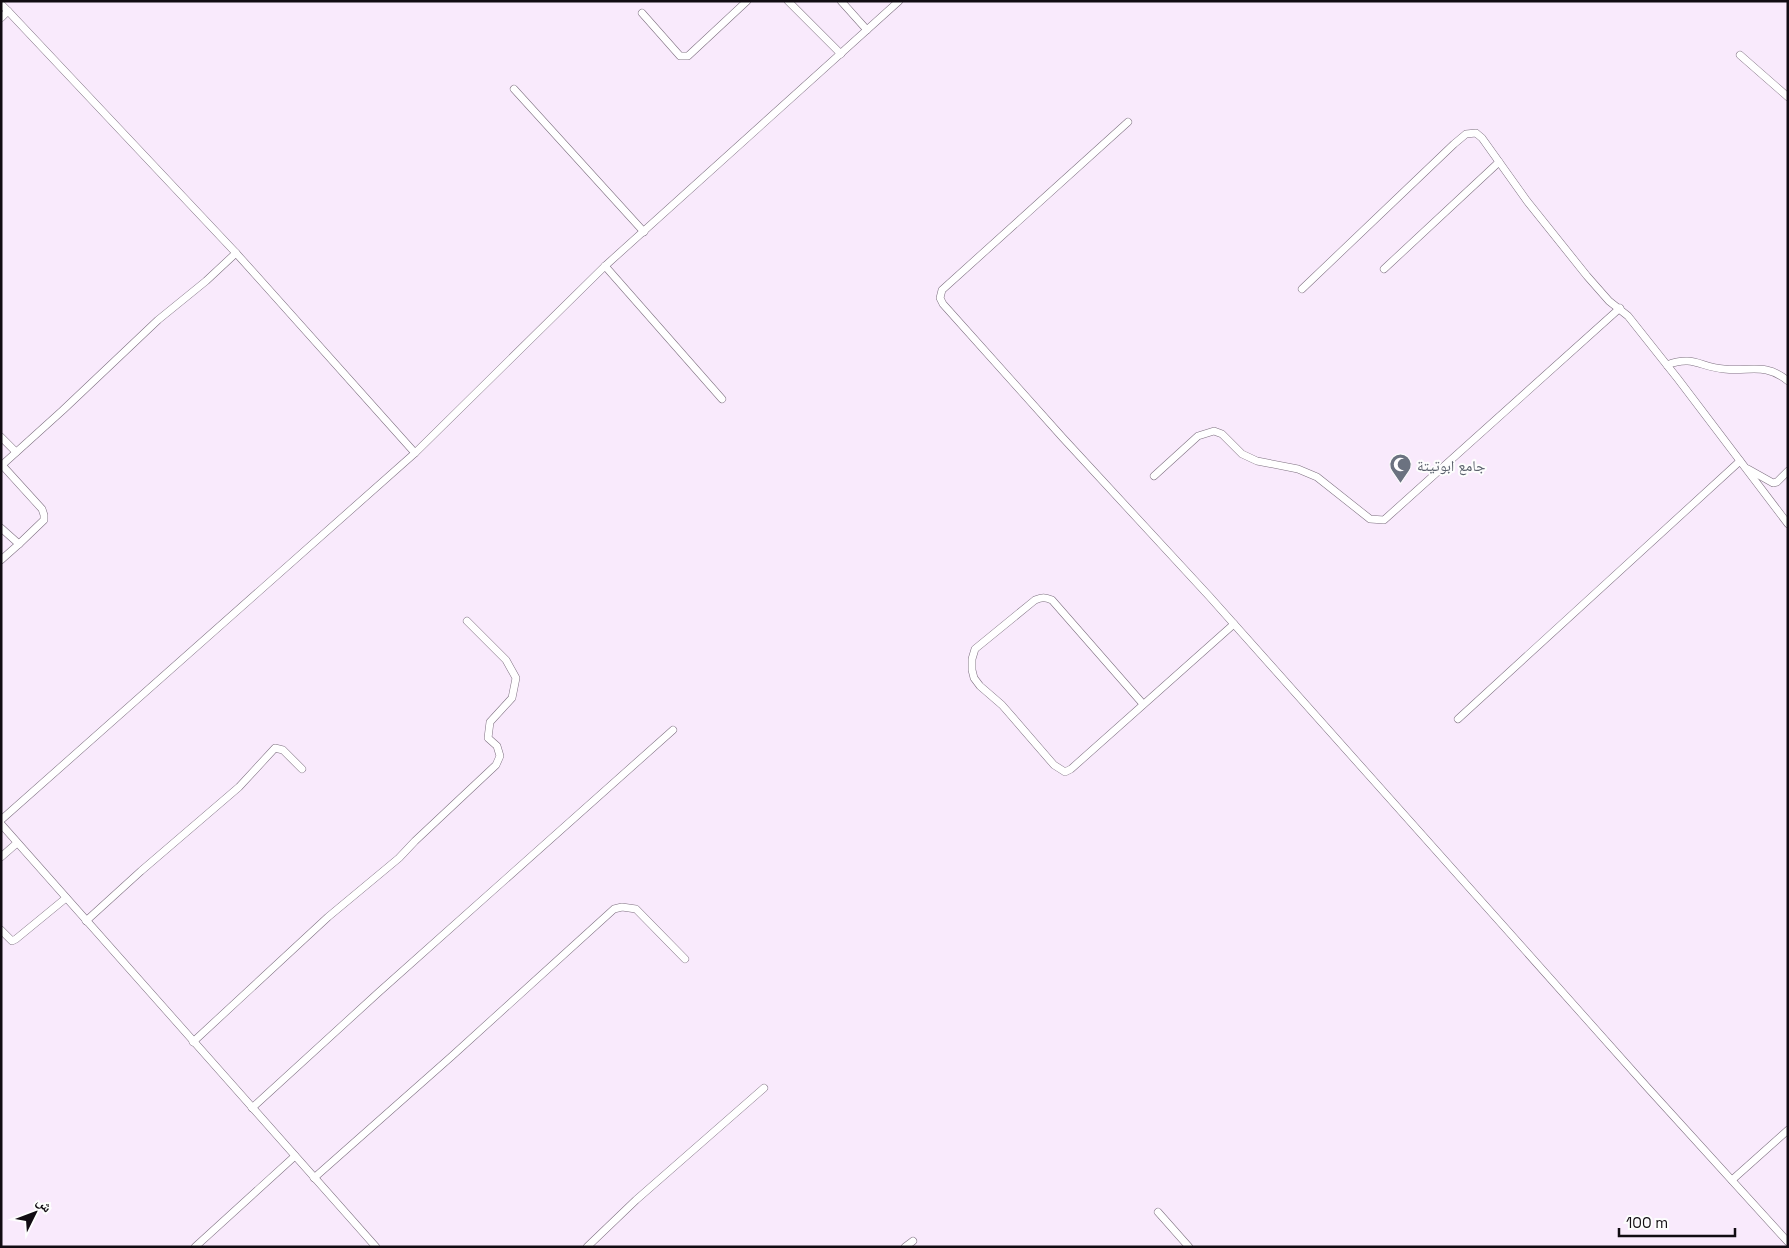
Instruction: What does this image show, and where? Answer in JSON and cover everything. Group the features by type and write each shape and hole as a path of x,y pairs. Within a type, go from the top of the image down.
{"street":[{"path":"642,13 680,56 684,57 688,56 747,1"},
{"path":"788,1 841,54"},
{"path":"841,1 867,30"},
{"path":"376,1247 17,843 1,822 415,453 606,266 898,1"},
{"path":"1,4 236,253 415,453"},
{"path":"1,18 8,11"},
{"path":"1740,55 1788,98"},
{"path":"514,89 644,232"},
{"path":"1128,122 942,290 940,298 943,304 1234,624 1647,1087 1788,1242"},
{"path":"1302,289 1466,134 1476,133 1482,138 1527,201 1587,276 1610,301 1620,308 1667,365 1788,524"},
{"path":"1384,269 1499,162"},
{"path":"1,560 44,520 42,509 2,465 158,320 206,281 236,253"},
{"path":"606,266 722,399"},
{"path":"1154,476 1198,436 1214,431 1222,434 1242,454 1257,460 1298,469 1317,477 1370,519 1384,520 1620,308"},
{"path":"1667,365 1684,360 1726,369 1763,368 1788,381"},
{"path":"1,437 16,452"},
{"path":"1458,719 1740,461"},
{"path":"1746,468 1775,484 1788,471"},
{"path":"1,528 19,544"},
{"path":"1144,704 1056,605 1047,598 1035,600 975,649 972,659 974,678 980,686 1002,705 1054,765 1064,772 1071,769 1234,624"},
{"path":"193,1042 328,917 399,858 496,765 500,756 497,746 488,738 490,722 512,698 516,678 506,660 466,621"},
{"path":"252,1108 673,730"},
{"path":"86,921 239,787 275,748 282,750 302,769"},
{"path":"1,857 17,843"},
{"path":"1,930 12,941 66,898"},
{"path":"314,1178 614,909 622,906 636,909 685,959"},
{"path":"586,1247 636,1200 764,1088"},
{"path":"1732,1180 1788,1130"},
{"path":"195,1247 295,1156"},
{"path":"1158,1212 1189,1247"},
{"path":"906,1247 913,1241"}],"place":[{"name":"جامع ابوتيتة","path":"1401,484"}]}
